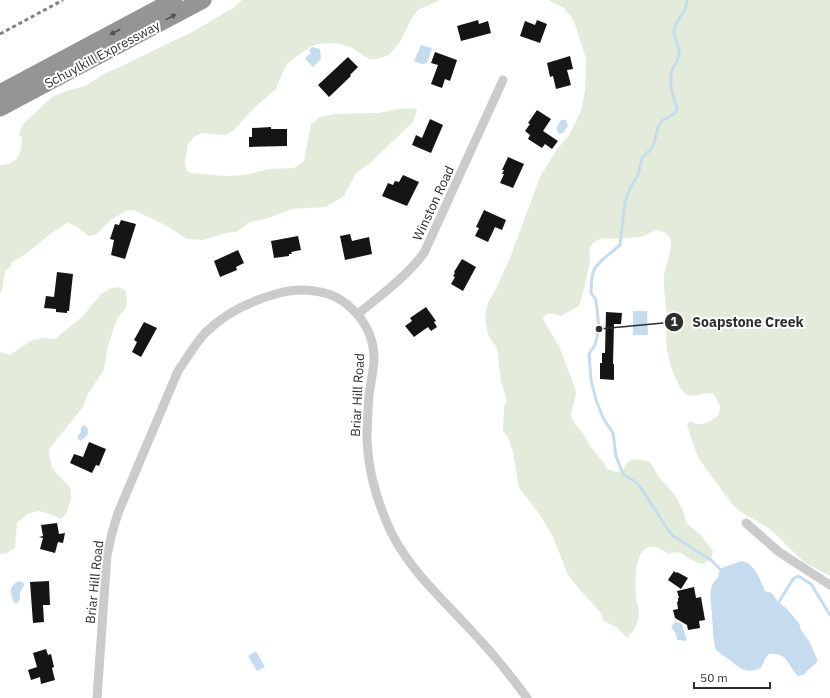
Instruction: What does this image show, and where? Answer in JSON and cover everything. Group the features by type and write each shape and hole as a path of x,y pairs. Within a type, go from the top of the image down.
{"highway":[{"name":"Schuylkill Expressway","path":"0,92 174,0"},
{"name":"Schuylkill Expressway","path":"0,108 203,0"}],"street":[{"name":"Winston Road","path":"358,314 403,277 424,253 503,80"},
{"name":"Briar Hill Road","path":"97,698 105,575 107,555 112,533 118,513 178,371 205,333 220,320 253,301 289,291 308,290 337,298 358,314 371,339 374,362 367,418 367,442 375,490 391,532 413,568 425,583 483,643 527,698"},
{"path":"746,523 779,552 830,585"}],"green space":[{"path":"242,0 440,0 418,10 400,42 389,55 377,59 369,59 352,48 337,43 318,44 310,47 288,63 276,89 255,107 233,131 225,135 201,133 194,137 188,144 185,163 187,171 190,173 225,176 245,175 268,169 294,168 304,161 311,124 320,117 335,114 379,113 399,109 415,108 417,111 413,122 370,163 356,173 344,196 326,207 292,209 265,219 250,222 236,232 226,233 203,240 187,239 167,226 134,210 126,211 111,220 97,234 89,236 67,223 49,235 26,254 12,262 11,266 5,271 2,291 0,293 0,165 11,163 17,158 21,149 22,138 19,134 23,124 52,97 69,90 85,86 104,74 194,31 233,8"},
{"path":"548,0 830,0 830,576 804,562 770,529 741,512 732,504 699,459 687,425 690,421 702,424 712,420 719,415 720,406 714,394 707,393 690,396 683,392 671,368 666,342 667,315 664,281 671,246 670,239 667,235 663,232 655,230 640,237 603,238 594,242 590,247 590,262 579,306 561,316 551,313 546,314 543,319 559,346 575,388 576,393 571,414 572,420 604,463 606,468 616,472 622,471 628,462 633,459 650,462 659,477 674,494 682,508 687,524 700,534 713,551 711,560 702,564 681,553 676,552 669,554 658,547 648,547 642,552 638,559 636,568 636,597 639,616 636,627 627,638 616,627 602,620 602,614 568,575 553,537 540,515 519,488 513,452 508,437 503,431 504,407 507,400 501,382 497,348 488,335 485,319 488,303 510,258 540,177 555,152 569,135 581,111 585,90 586,59 574,21 564,8"},
{"path":"119,287 126,291 127,303 126,308 118,318 113,330 107,350 104,370 89,392 82,408 50,448 49,452 52,468 71,490 71,499 66,514 61,519 39,511 27,514 17,523 15,548 5,554 0,554 0,352 10,355 32,340 44,338 55,339 83,316 101,294 111,288"}],"water":[{"path":"421,45 432,48 427,63 422,64 414,61"},
{"path":"312,47 320,49 321,59 313,67 305,59 311,54 309,50"},
{"path":"561,120 566,120 568,126 563,133 559,134 556,128"},
{"path":"633,311 647,311 648,335 633,335"},
{"path":"83,425 87,427 88,434 80,441 77,437 81,432"},
{"path":"742,561 754,569 765,591 772,593 778,602 786,608 799,623 801,630 809,641 818,661 803,675 798,676 781,655 769,654 761,668 751,671 742,669 719,653 715,648 711,601 712,586 714,581 718,578 719,572 724,567"},
{"path":"19,581 24,583 24,586 20,592 20,599 17,603 14,603 11,588"},
{"path":"675,622 682,625 687,638 686,641 677,640 676,634 671,627"},
{"path":"256,651 265,667 257,671 248,656"}],"building":[{"path":"478,20 479,24 488,21 491,33 461,41 457,26"},
{"path":"537,20 547,24 540,43 520,36 525,21 535,25"},
{"path":"435,52 457,60 450,81 445,79 442,88 431,84 438,65 431,63"},
{"path":"570,56 573,69 567,70 571,85 556,89 553,76 550,77 547,63"},
{"path":"348,57 358,67 350,75 351,76 329,97 318,85"},
{"path":"537,110 551,119 543,131 558,141 552,149 545,144 542,148 528,139 530,135 525,131 530,124 528,123"},
{"path":"430,119 443,125 431,153 412,145 416,135 422,138"},
{"path":"271,127 271,129 287,129 287,146 249,147 249,137 252,137 252,128"},
{"path":"508,157 524,164 513,188 500,183 504,174 502,174 504,170 502,170"},
{"path":"403,175 419,182 407,206 382,196 388,183 393,185 395,181 399,182"},
{"path":"484,210 506,220 502,230 495,227 488,242 475,236 479,228 476,227"},
{"path":"121,220 136,224 125,259 111,255 114,240 110,239 115,224 119,225"},
{"path":"350,234 352,241 369,237 372,254 345,260 340,236"},
{"path":"298,236 301,250 291,252 292,254 289,254 289,256 274,258 271,241"},
{"path":"238,250 244,263 236,267 237,270 220,277 214,261"},
{"path":"462,259 476,267 463,291 451,284 455,277 453,276 455,273 454,272"},
{"path":"57,272 73,274 69,311 67,311 67,313 56,312 56,309 44,308 46,296 54,297"},
{"path":"426,307 436,321 434,322 437,327 431,331 428,327 414,337 405,326 412,321 410,318"},
{"path":"606,312 622,313 621,324 614,324 614,380 600,379 600,363 602,363 602,353 605,353"},
{"path":"144,322 157,328 141,357 132,352 137,342 134,340"},
{"path":"89,442 106,449 99,466 96,465 92,473 70,463 74,454 83,457"},
{"path":"57,523 59,534 65,533 63,543 58,542 55,553 40,549 43,538 39,537 43,536 41,525"},
{"path":"674,571 688,578 681,589 668,580"},
{"path":"49,581 50,605 43,605 44,622 33,623 30,582"},
{"path":"694,587 696,598 701,597 705,620 699,621 700,628 688,630 687,625 675,618 673,610 678,609 677,602 679,598 677,591"},
{"path":"46,649 48,655 51,654 55,680 41,684 40,677 31,680 28,670 37,667 33,653"}],"waterway":[{"path":"687,0 686,8 674,30 674,36 679,54 678,60 673,68 671,82 672,93 677,107 675,113 662,121 658,127 653,147 642,158 638,175 630,188 625,202 620,245 601,261 595,268 592,276 591,293 596,300 599,329 595,345 589,354 591,380 596,400 603,418 613,433 616,456 623,474 637,483 673,536 711,560 723,572"},
{"path":"777,605 793,579 798,576 811,584 830,615"}],"railway":[{"path":"0,34 63,0"}],"place":[{"name":"Soapstone Creek","path":"599,329"}]}
